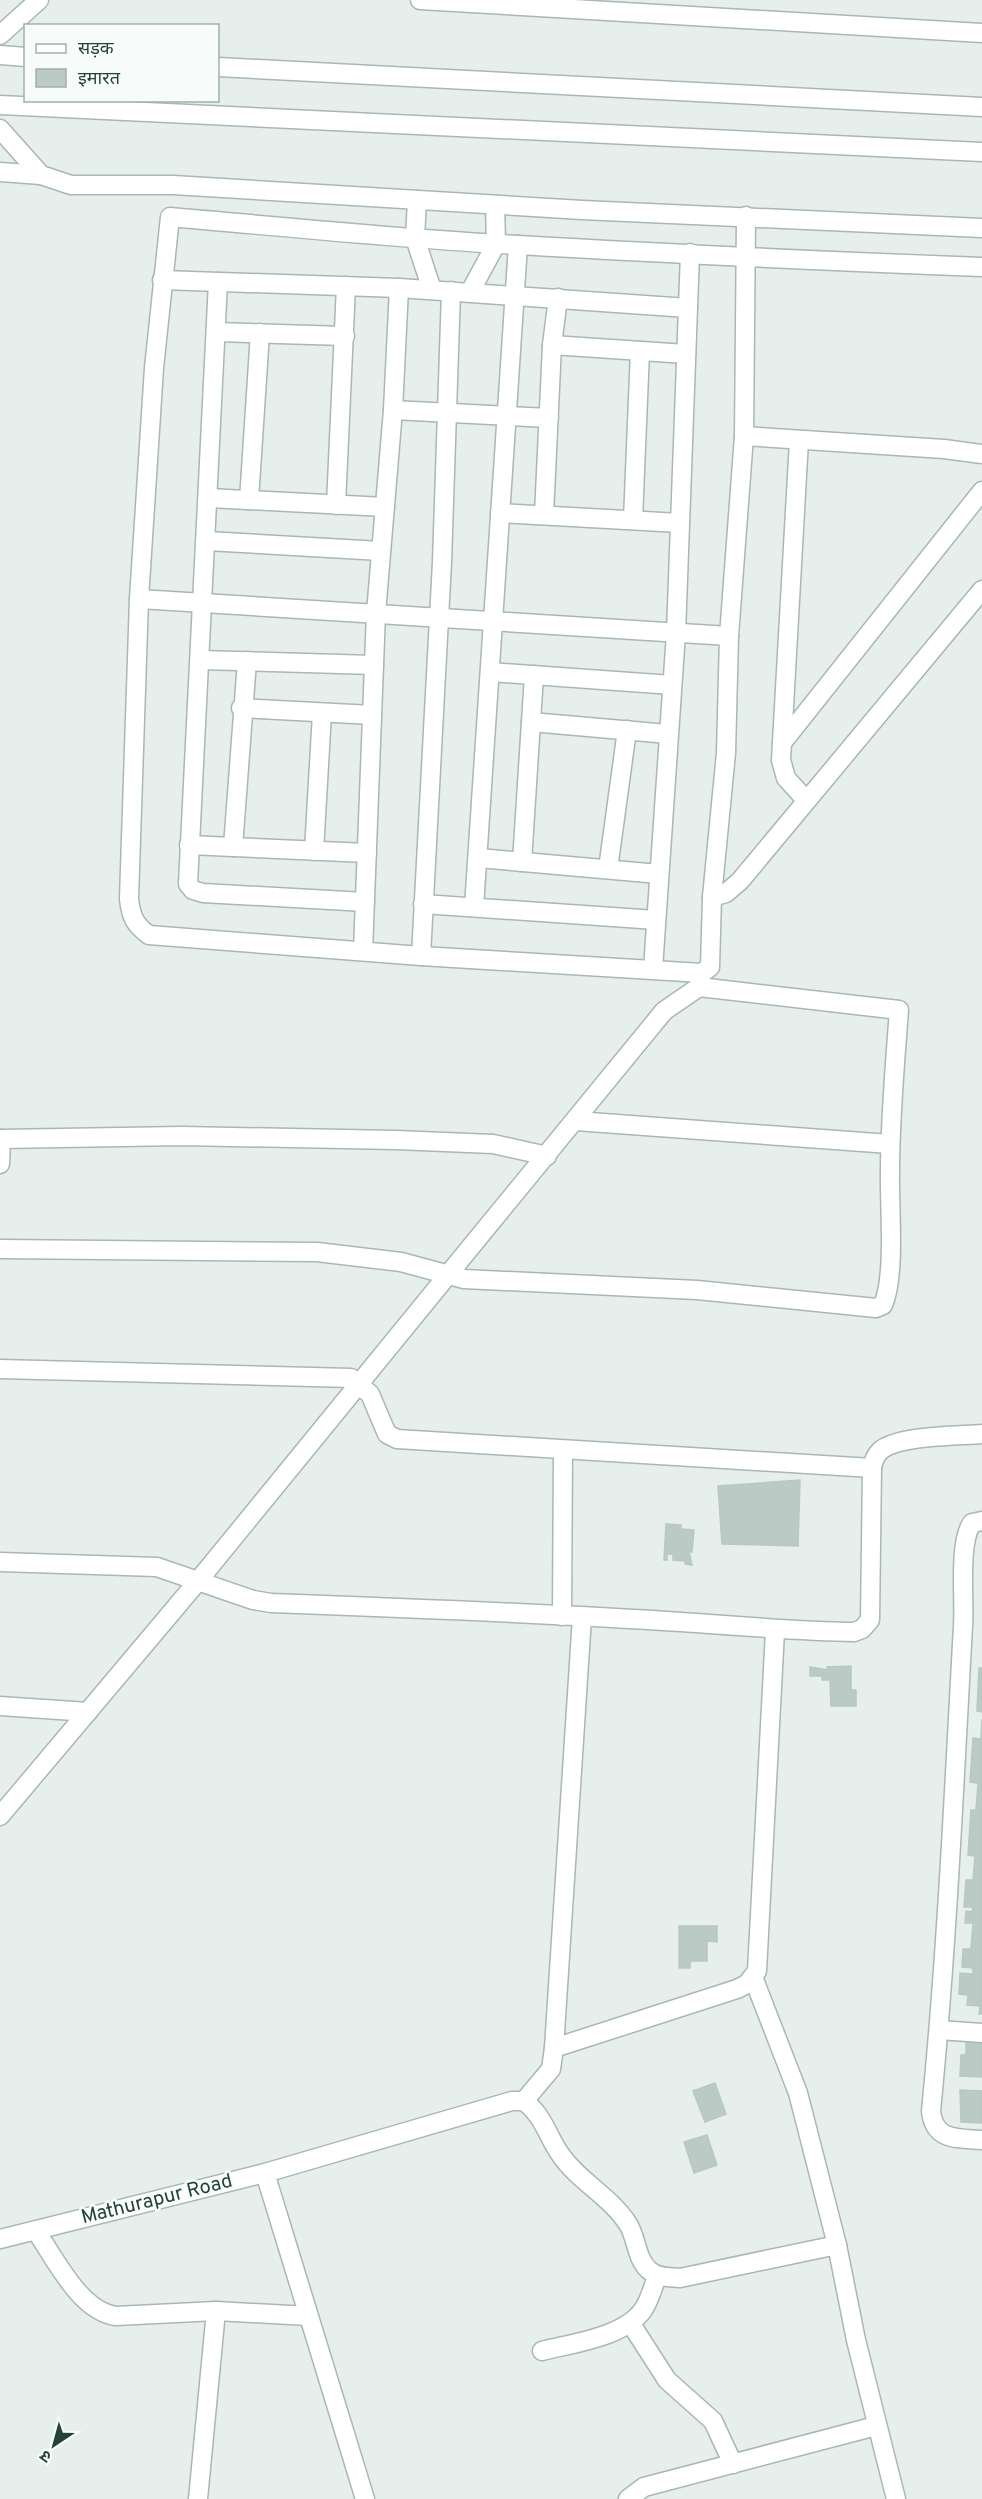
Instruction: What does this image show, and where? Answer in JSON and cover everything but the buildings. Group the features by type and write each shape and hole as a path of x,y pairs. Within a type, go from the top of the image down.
{"street":[{"path":"0,35 39,0"},
{"path":"420,0 982,33"},
{"path":"0,56 24,57"},
{"path":"219,67 982,107"},
{"path":"0,105 982,152"},
{"path":"0,129 41,174"},
{"path":"0,172 41,174 71,185 173,185 495,205 982,228"},
{"path":"417,200 415,238 432,290"},
{"path":"470,292 496,244 495,205"},
{"path":"746,216 745,256 744,436 729,636 726,753 712,897 710,967 702,973 421,956 149,935 137,927 130,914 129,899 139,599 162,280 170,217 496,244 745,256 982,267"},
{"path":"474,907 518,245"},
{"path":"653,969 676,633 690,253"},
{"path":"162,280 399,288 688,308"},
{"path":"218,282 207,542 188,884 193,890 365,902"},
{"path":"336,505 346,286"},
{"path":"363,951 376,613 393,410 399,288"},
{"path":"421,956 448,411 451,291"},
{"path":"544,515 552,345 558,298"},
{"path":"216,332 345,336"},
{"path":"249,500 260,333"},
{"path":"552,345 686,354"},
{"path":"633,520 640,351"},
{"path":"393,410 448,411 549,418"},
{"path":"744,436 944,449 982,454"},
{"path":"798,440 781,770 806,800"},
{"path":"782,743 982,491"},
{"path":"209,498 385,507"},
{"path":"500,513 680,523"},
{"path":"207,542 381,551"},
{"path":"712,897 732,889 982,590"},
{"path":"139,599 729,636"},
{"path":"200,660 374,665"},
{"path":"232,847 241,708 247,661"},
{"path":"490,672 672,686"},
{"path":"522,862 534,675"},
{"path":"241,708 372,715"},
{"path":"314,850 322,713"},
{"path":"531,722 668,734"},
{"path":"608,869 627,730"},
{"path":"189,845 367,853"},
{"path":"477,858 659,874"},
{"path":"423,904 656,920"},
{"path":"0,1249 317,1252 401,1262 447,1276 464,1279 752,1294 876,1308 883,1305 887,1296 890,1144 899,1010 699,987 664,1011 576,1121 447,1276 198,1581 0,1816"},
{"path":"576,1121 890,1144"},
{"path":"0,1164 1,1139 182,1136 493,1144 547,1156"},
{"path":"0,1369 351,1378 360,1383 370,1394 387,1434 397,1439 872,1468"},
{"path":"0,1562 157,1567 253,1600 271,1602 582,1617 775,1630 854,1632 867,1625 871,1609 872,1468 879,1452 897,1443 982,1434"},
{"path":"562,1616 563,1450"},
{"path":"982,1521 972,1523 966,1535 973,1612 931,2111 932,2124 940,2133 952,2137 982,2140"},
{"path":"582,1617 554,2048 550,2069 524,2101 542,2118 549,2137 565,2162 621,2214 630,2227 642,2262 657,2276 680,2278 837,2245"},
{"path":"554,2048 737,1989 757,1971 775,1630"},
{"path":"0,1706 88,1712"},
{"path":"753,1977 793,2074 837,2245 876,2426 896,2499"},
{"path":"939,2030 982,2033"},
{"name":"Mathurapur Road","path":"0,2239 265,2173 501,2103 524,2101"},
{"path":"265,2173 365,2499"},
{"path":"36,2231 82,2298 104,2314 116,2316 216,2311 308,2316"},
{"path":"542,2351 618,2331 631,2324 648,2303 657,2276"},
{"path":"198,2499 216,2311"},
{"path":"631,2324 667,2380 713,2421 733,2464"},
{"path":"628,2499 644,2487 876,2426"}]}
